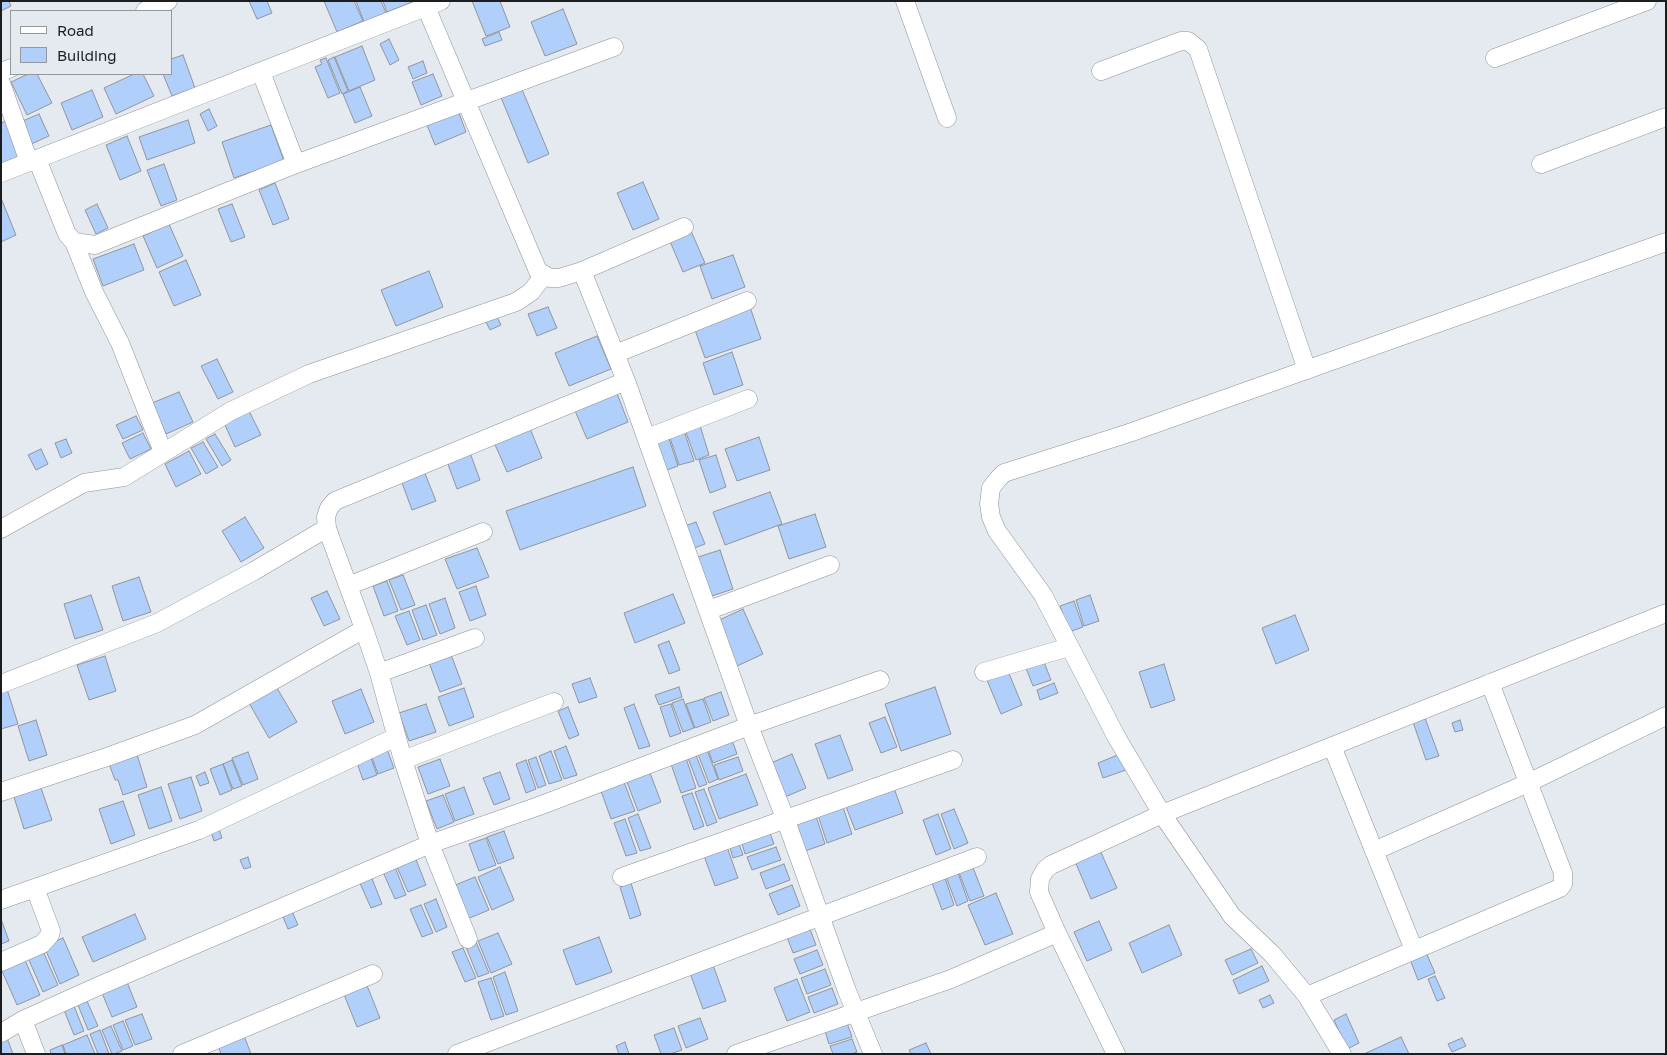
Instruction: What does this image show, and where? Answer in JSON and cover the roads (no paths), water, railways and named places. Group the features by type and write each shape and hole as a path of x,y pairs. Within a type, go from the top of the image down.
{"street":[{"path":"147,10 168,1"},
{"path":"905,1 947,118"},
{"path":"1495,58 1647,1"},
{"path":"1,173 434,4 465,101 533,263 538,270 550,278 558,278 582,270 684,227"},
{"path":"1101,71 1181,40 1188,41 1198,49 1307,370"},
{"path":"74,242 94,245 296,164 614,47"},
{"path":"261,72 296,164"},
{"path":"1,83 66,234 74,242 94,292 120,343 163,452"},
{"path":"1541,164 1666,117"},
{"path":"1342,1054 1306,996 1272,954 1232,916 1162,814 1117,738 1043,595 997,531 991,517 989,504 992,488 1004,473 1129,433 1666,242"},
{"path":"582,270 616,354 749,726 786,818 820,918 873,1054"},
{"path":"1,530 75,487 96,481 124,477 231,411 309,374 516,302 530,292 544,275"},
{"path":"616,354 747,301"},
{"path":"468,939 430,844 396,737 379,673 327,528 326,517 329,508 335,501 626,381"},
{"path":"647,438 748,399"},
{"path":"1,684 157,624 254,571 327,528"},
{"path":"348,586 483,532"},
{"path":"709,610 830,565"},
{"path":"1116,1054 1039,892 1042,874 1052,865 1162,814 1666,613"},
{"path":"1,792 107,757 195,725 364,629"},
{"path":"379,673 476,638"},
{"path":"984,672 1069,647"},
{"path":"1,1033 23,1020 260,915 430,844 539,806 749,726 880,680"},
{"path":"1306,996 1560,888 1563,884 1563,873 1490,683"},
{"path":"403,760 554,702"},
{"path":"1374,851 1528,783 1666,716"},
{"path":"1,900 199,830 396,737"},
{"path":"1332,746 1414,950"},
{"path":"622,877 953,760"},
{"path":"457,1054 977,858"},
{"path":"1,962 42,944 50,935 51,930 35,888"},
{"path":"736,1054 950,979 1057,933"},
{"path":"182,1054 372,974"},
{"path":"23,1020 36,1054"}]}
